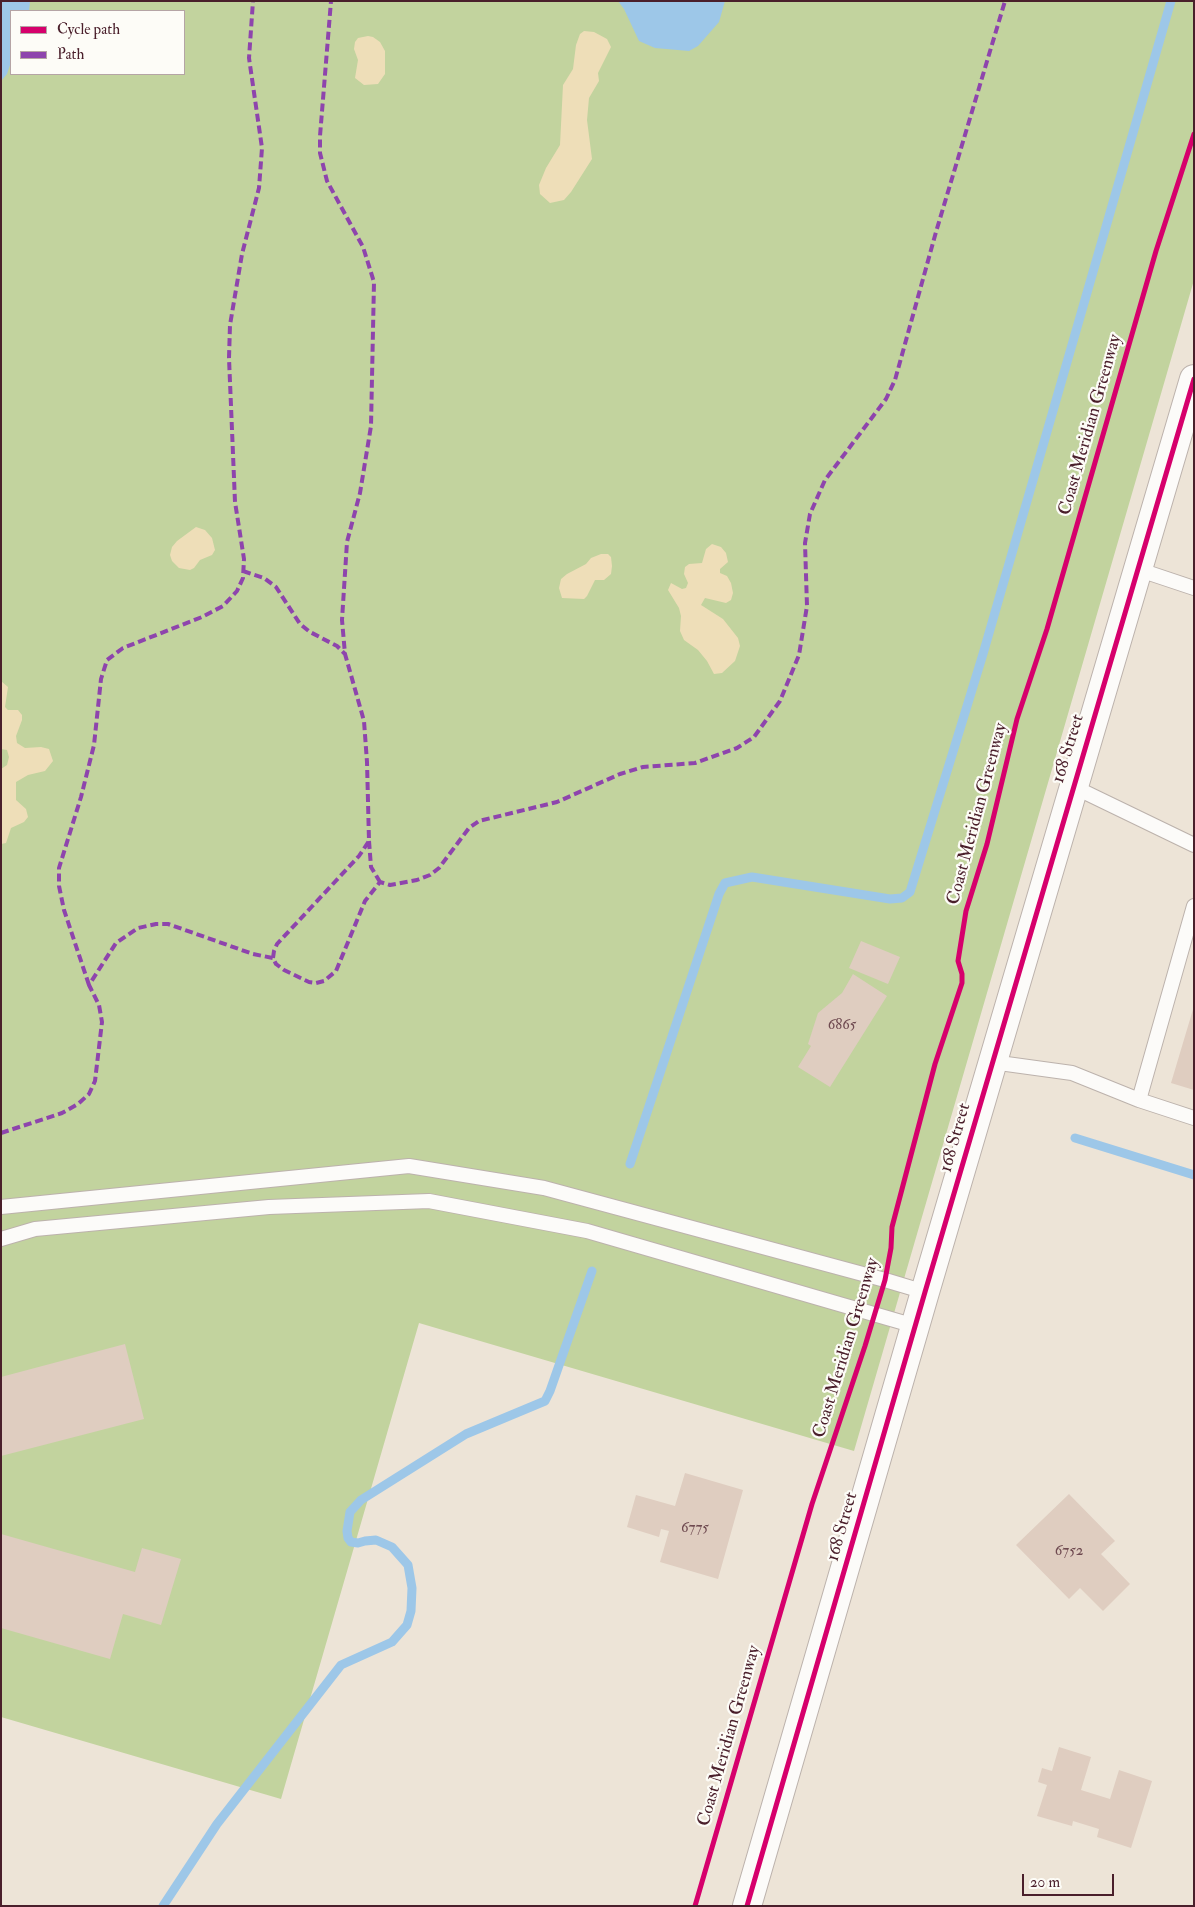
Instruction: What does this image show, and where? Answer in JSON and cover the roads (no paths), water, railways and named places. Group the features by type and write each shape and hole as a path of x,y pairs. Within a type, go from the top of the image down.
{"main road":[{"name":"168 Street","path":"747,1906 1072,786 1194,379"}],"lane":[{"path":"1137,569 1194,588"},
{"path":"1072,786 1194,845"},
{"path":"1139,1100 1194,906"},
{"path":"992,1062 1072,1073 1139,1100 1194,1118"},
{"path":"1,1207 409,1166 544,1188 925,1292"},
{"path":"1,1239 35,1229 268,1207 429,1201 587,1231 915,1326"}],"water":[{"path":"1,1 30,1 29,10 10,10 10,65 7,74 1,81"},
{"path":"618,1 725,1 719,22 698,46 689,51 655,48 639,41 624,9"}],"waterway":[{"path":"630,1164 719,894 725,883 752,877 890,899 902,898 910,892 983,654 1171,1"},
{"path":"1075,1138 1194,1175"},
{"path":"163,1906 217,1824 341,1665 392,1642 407,1625 411,1611 412,1588 408,1565 392,1547 376,1540 358,1543 351,1542 347,1531 350,1512 361,1500 466,1434 545,1401 592,1271"}]}
